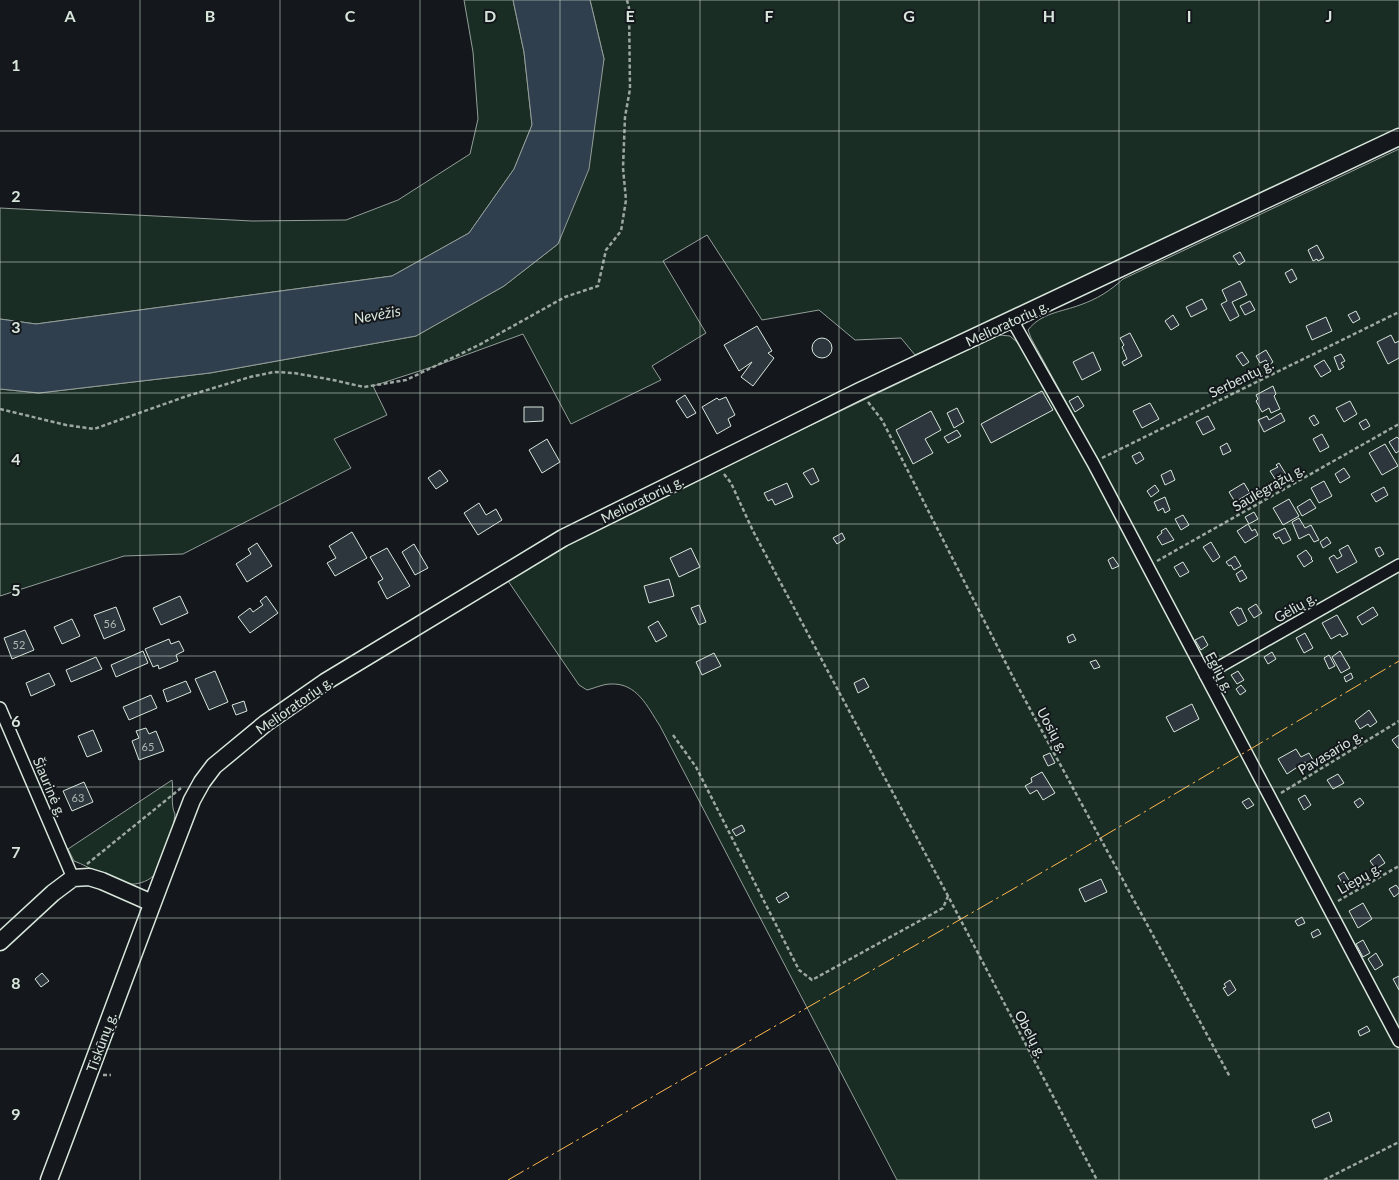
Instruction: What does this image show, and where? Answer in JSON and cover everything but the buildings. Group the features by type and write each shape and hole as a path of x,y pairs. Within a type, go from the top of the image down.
{"main road":[{"name":"Melioratorių g.","path":"152,903 192,800 214,766 228,752 258,729 325,682 563,538 860,392 1399,137"},
{"path":"0,942 72,878 88,877 102,881 152,903"},
{"name":"Tiskūnų g.","path":"49,1180 152,903"}],"street":[{"name":"Eglių g.","path":"1012,320 1093,463 1399,1040"},
{"name":"Gėlių g.","path":"1205,675 1399,564"},
{"name":"Šiaurinė g.","path":"0,708 72,878"}],"path":[{"path":"0,409 94,429 187,396 250,377 274,372 294,373 364,387 406,380 479,345 565,297 598,286 606,250 621,231 626,200 623,168 625,118 630,89 629,8 627,0"},
{"name":"Serbentų g.","path":"1093,463 1399,312"},
{"name":"Uosių g.","path":"860,392 882,420 1017,685 1230,1077"},
{"name":"Saulėgrąžų g.","path":"1147,567 1399,424"},
{"name":"Obelų g.","path":"716,463 731,483 758,540 948,896 1096,1180"},
{"name":"Pavasario g.","path":"1271,800 1399,721"},
{"path":"673,735 696,767 799,970 812,980 942,908 948,896"},
{"path":"72,878 181,788"},
{"name":"Liepų g.","path":"1328,907 1399,866"},
{"path":"1324,1180 1399,1142"}],"green space":[{"path":"464,0 513,0 524,52 532,125 514,169 469,233 392,276 36,324 0,319 0,208 252,221 346,220 398,200 470,154 478,119 473,52"},
{"path":"590,0 1399,0 1399,129 1069,285 915,355 901,338 855,340 819,310 762,320 707,235 663,261 706,333 652,366 661,380 571,424 523,334 373,386 387,415 334,439 351,468 183,554 124,556 0,596 0,389 39,393 210,373 416,336 504,286 558,244 604,59"},
{"path":"1399,149 1399,1180 897,1180 651,711 640,697 628,687 608,684 587,690 579,685 506,578 578,537 999,335 1010,336 1018,343 1093,463 1094,453 1031,338 1028,330 1033,324 1045,316 1092,300 1108,291 1123,279"},
{"path":"172,780 175,814 173,828 161,865 151,878 141,883 128,884 114,880 74,861 68,849"}],"water":[{"name":"Nevėžis","path":"513,0 590,0 604,59 589,169 558,244 504,286 416,336 210,373 39,393 0,389 0,319 36,324 392,276 469,233 514,169 532,125 524,52"}],"power":[{"path":"508,1180 1060,862 1399,661"}]}
